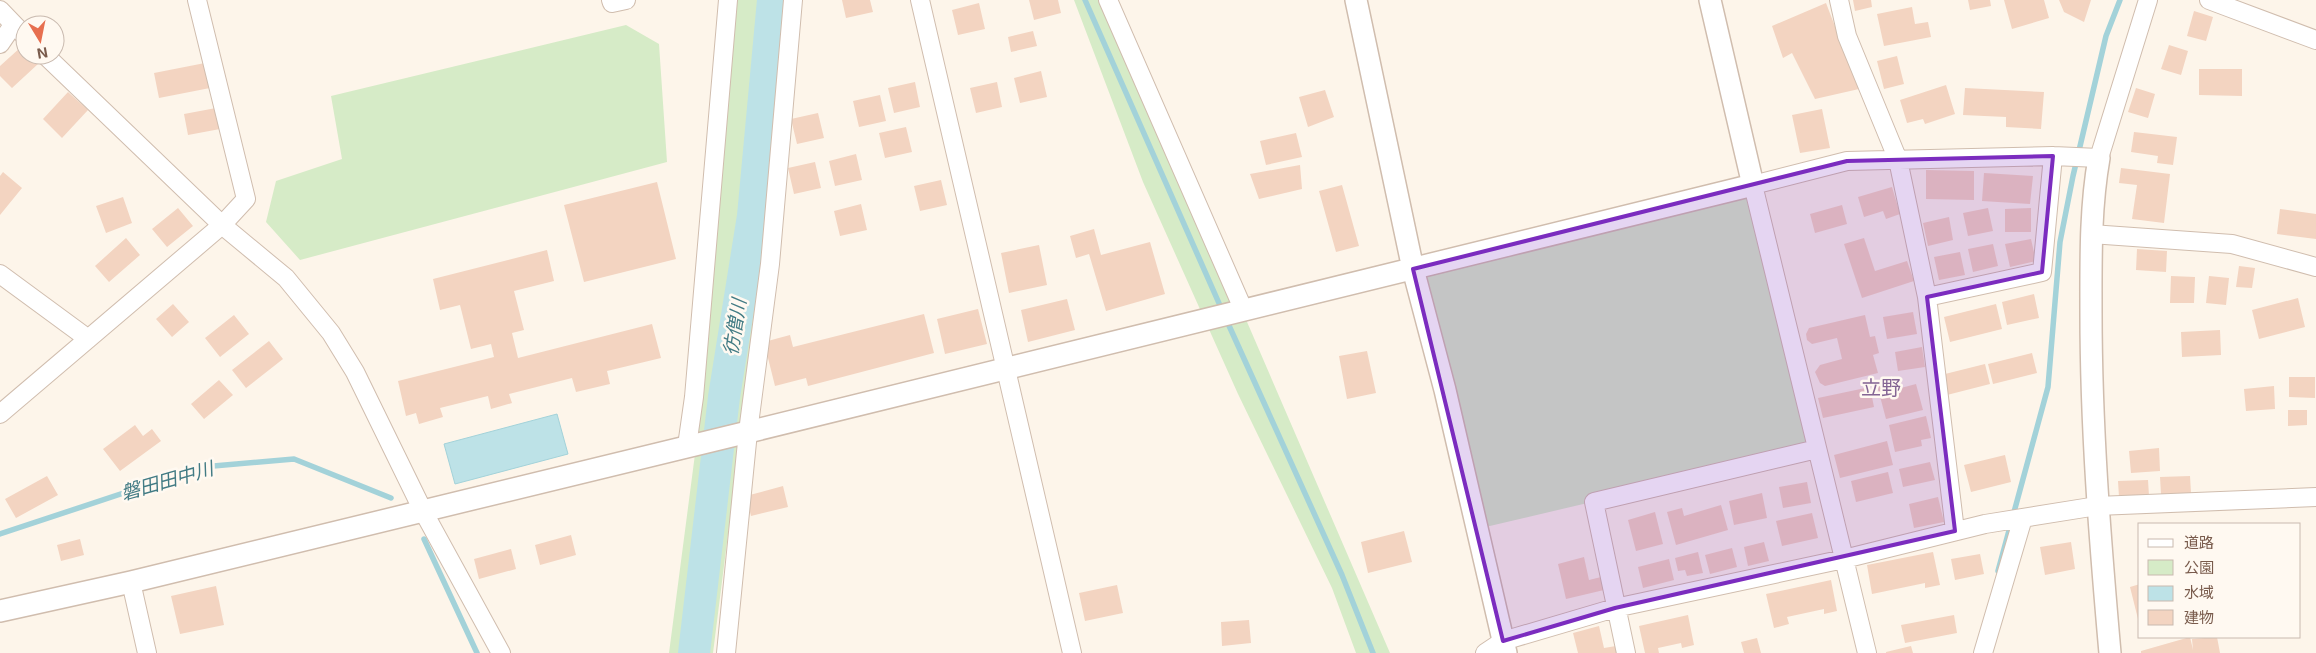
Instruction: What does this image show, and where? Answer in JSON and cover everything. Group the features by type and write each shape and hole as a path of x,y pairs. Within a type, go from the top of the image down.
{"street":[{"path":"0,414 222,225 246,199 197,0"},
{"path":"611,0 612,3 626,0"},
{"path":"687,446 694,396 728,0"},
{"path":"726,653 748,432 770,264 793,0"},
{"path":"920,0 1072,653"},
{"path":"1108,0 1244,311"},
{"path":"1356,0 1413,269 1445,390 1504,647"},
{"path":"1710,0 1867,653"},
{"path":"1839,0 1847,36 1898,160 1928,297 1955,531"},
{"path":"2110,653 2096,506 2091,342 2091,234 2094,186 2099,158 2148,0"},
{"path":"2209,0 2316,40"},
{"path":"0,10 15,27"},
{"path":"0,44 15,34"},
{"path":"54,65 222,225 286,278 331,333 355,372 423,511 501,653"},
{"path":"1928,297 2042,272 2053,156"},
{"path":"0,611 130,582 748,432 1847,161 2053,156 2099,158"},
{"path":"2091,234 2232,244 2316,267"},
{"path":"0,274 87,338"},
{"path":"1626,653 1594,502 1817,449"},
{"path":"1484,653 1615,608 1844,559 1955,531 2024,518 2096,506 2316,497"},
{"path":"1983,653 2024,518"},
{"path":"130,582 147,653"}],"highlighted area":[{"path":"2053,156 2042,272 1927,297 1955,531 1615,608 1503,641 1413,269 1847,161"}],"green space":[{"path":"734,0 793,0 758,355 729,526 713,653 669,653 703,393"},
{"path":"1074,0 1108,0 1390,653 1356,653 1332,588 1238,394 1143,182"},
{"path":"626,25 659,44 667,162 300,260 266,222 276,181 342,159 331,96"},
{"path":"1753,185 1817,449 1477,529 1413,269"}],"water":[{"path":"557,414 568,454 455,484 444,444"}],"building":[{"path":"842,0 870,0 873,12 846,18"},
{"path":"1029,0 1058,0 1061,13 1034,20"},
{"path":"1853,0 1871,0 1872,7 1855,11"},
{"path":"1968,0 1990,0 1991,6 1970,10"},
{"path":"2004,0 2044,0 2049,18 2012,29"},
{"path":"2059,0 2091,0 2084,22 2064,12"},
{"path":"979,3 985,29 958,35 952,10"},
{"path":"1826,3 1859,89 1815,99 1792,53 1783,58 1772,26"},
{"path":"1912,7 1915,24 1928,22 1931,37 1884,46 1877,14"},
{"path":"2194,11 2213,17 2206,41 2187,36"},
{"path":"1033,31 1037,46 1011,52 1008,37"},
{"path":"2169,45 2188,51 2181,75 2161,69"},
{"path":"15,52 15,65 37,65 12,88 0,76 0,66"},
{"path":"1897,56 1904,84 1884,89 1877,61"},
{"path":"205,63 210,88 159,98 154,73"},
{"path":"2199,69 2242,69 2242,96 2199,95"},
{"path":"1041,71 1047,97 1020,103 1014,78"},
{"path":"915,82 920,107 894,113 888,88"},
{"path":"997,82 1002,107 976,113 970,88"},
{"path":"1946,85 1955,114 1925,124 1923,119 1907,123 1900,100"},
{"path":"1965,88 2044,92 2041,129 2006,127 2006,117 1963,115"},
{"path":"2136,88 2155,94 2148,118 2128,112"},
{"path":"1325,90 1334,117 1308,127 1299,97"},
{"path":"68,92 88,110 62,138 43,119"},
{"path":"880,95 886,121 859,127 853,101"},
{"path":"216,108 220,129 188,135 184,114"},
{"path":"1822,109 1830,148 1800,153 1792,115"},
{"path":"818,113 824,138 797,144 791,119"},
{"path":"906,127 912,152 885,158 879,133"},
{"path":"2134,132 2177,137 2173,165 2157,163 2158,156 2131,152"},
{"path":"1296,133 1302,157 1266,165 1260,141"},
{"path":"856,154 862,180 835,186 829,161"},
{"path":"815,162 821,188 794,194 788,168"},
{"path":"1300,165 1302,189 1259,199 1250,174"},
{"path":"2121,168 2170,174 2164,223 2132,219 2137,185 2119,183"},
{"path":"1926,170 1974,171 1974,200 1926,199"},
{"path":"3,172 22,188 0,215 0,176"},
{"path":"1984,173 2033,176 2030,204 1982,201"},
{"path":"941,180 947,205 920,211 914,186"},
{"path":"657,182 676,259 584,282 564,205"},
{"path":"1342,185 1359,246 1336,252 1319,191"},
{"path":"1892,187 1900,214 1886,219 1883,211 1864,217 1858,197"},
{"path":"123,197 132,223 106,233 96,206"},
{"path":"861,204 867,230 840,236 834,211"},
{"path":"1842,205 1847,224 1815,233 1810,214"},
{"path":"178,208 193,226 167,247 152,229"},
{"path":"1988,208 1993,231 1968,236 1963,213"},
{"path":"2031,208 2031,232 2005,232 2005,209"},
{"path":"2280,209 2316,214 2316,239 2277,234"},
{"path":"1949,217 1953,240 1928,246 1923,223"},
{"path":"1094,229 1101,255 1150,242 1165,294 1106,311 1089,254 1076,258 1070,236"},
{"path":"126,238 140,255 109,282 95,266"},
{"path":"1864,238 1875,271 1907,261 1914,281 1862,298 1844,244"},
{"path":"2031,239 2036,261 2010,267 2005,244"},
{"path":"1993,244 1998,266 1973,272 1968,249"},
{"path":"1039,245 1047,285 1009,293 1001,253"},
{"path":"2137,249 2167,251 2166,272 2136,270"},
{"path":"547,250 554,281 514,291 524,330 512,333 518,358 652,324 661,358 607,371 610,384 576,392 572,378 509,394 512,403 491,409 488,396 440,408 443,417 419,424 416,413 406,416 398,381 494,357 491,344 471,349 460,305 440,310 433,279"},
{"path":"1960,252 1965,275 1939,280 1934,257"},
{"path":"2239,266 2255,268 2252,288 2236,287"},
{"path":"2171,276 2195,277 2194,303 2170,303"},
{"path":"2209,276 2229,278 2226,305 2206,303"},
{"path":"2034,294 2039,318 2007,325 2002,302"},
{"path":"2298,298 2305,327 2259,339 2252,310"},
{"path":"1067,299 1075,330 1028,342 1021,310"},
{"path":"173,304 189,322 172,337 156,319"},
{"path":"1996,304 2002,329 1950,342 1944,317"},
{"path":"978,309 987,344 945,354 937,319"},
{"path":"1913,312 1917,334 1887,339 1883,317"},
{"path":"924,314 934,353 808,386 806,378 775,386 764,342 790,335 793,347"},
{"path":"234,315 249,334 220,357 205,338"},
{"path":"1865,315 1870,337 1875,336 1879,353 1873,355 1878,373 1825,386 1820,383 1815,372 1820,365 1842,359 1837,338 1812,344 1807,340 1806,334 1809,328"},
{"path":"2220,330 2221,355 2182,357 2181,332"},
{"path":"269,341 283,359 246,388 232,370"},
{"path":"1922,347 1925,367 1898,371 1895,352"},
{"path":"1367,351 1376,393 1347,399 1339,356"},
{"path":"2032,353 2037,373 1993,384 1988,364"},
{"path":"1985,364 1990,384 1947,395 1941,375"},
{"path":"2289,377 2315,377 2315,398 2289,397"},
{"path":"219,380 233,395 204,419 191,404"},
{"path":"1895,380 1897,389 1916,384 1923,410 1886,419 1877,385"},
{"path":"2274,386 2275,409 2246,411 2244,389"},
{"path":"1870,387 1874,407 1823,418 1818,398"},
{"path":"2288,410 2307,410 2307,425 2288,426"},
{"path":"1926,416 1931,438 1921,440 1922,446 1895,452 1889,425"},
{"path":"135,425 143,436 152,429 161,441 120,471 103,449"},
{"path":"1887,441 1893,465 1840,478 1834,455"},
{"path":"2159,448 2160,471 2131,473 2129,451"},
{"path":"2005,455 2011,482 1971,492 1964,465"},
{"path":"1930,462 1935,480 1903,487 1899,469"},
{"path":"1888,472 1893,493 1856,502 1851,481"},
{"path":"47,476 58,495 16,518 5,499"},
{"path":"2190,476 2191,493 2161,494 2160,477"},
{"path":"2148,480 2149,496 2119,497 2118,481"},
{"path":"1807,482 1811,503 1783,508 1779,487"},
{"path":"783,486 788,507 751,516 746,496"},
{"path":"1762,493 1767,518 1734,525 1729,501"},
{"path":"1938,497 1944,522 1914,528 1909,504"},
{"path":"1721,505 1728,530 1676,545 1667,512 1682,508 1684,516"},
{"path":"1655,512 1663,544 1636,551 1628,520"},
{"path":"1812,513 1818,538 1782,546 1776,521"},
{"path":"1404,531 1412,562 1368,573 1361,542"},
{"path":"571,535 576,555 540,565 535,545"},
{"path":"80,539 84,555 61,561 57,545"},
{"path":"1764,542 1769,561 1748,566 1744,547"},
{"path":"2071,542 2075,569 2045,575 2040,547"},
{"path":"1732,548 1737,567 1710,574 1705,555"},
{"path":"511,549 516,569 479,579 474,559"},
{"path":"1698,552 1703,573 1687,576 1685,570 1678,571 1675,558"},
{"path":"1933,552 1940,585 1925,588 1925,583 1872,594 1867,565"},
{"path":"1980,554 1984,574 1955,580 1951,559"},
{"path":"1584,557 1589,580 1601,577 1604,590 1566,599 1558,564"},
{"path":"1669,559 1674,580 1643,588 1638,567"},
{"path":"1831,580 1837,611 1824,614 1824,609 1787,617 1789,624 1774,628 1766,594"},
{"path":"1117,585 1123,613 1085,621 1079,593"},
{"path":"2138,585 2138,619 2130,587"},
{"path":"216,586 224,625 180,634 171,596"},
{"path":"1688,615 1694,645 1682,648 1681,643 1658,648 1659,653 1645,653 1639,626"},
{"path":"1954,615 1957,633 1905,643 1901,625"},
{"path":"1249,620 1251,643 1222,646 1221,622"},
{"path":"1599,626 1604,648 1616,646 1618,653 1578,653 1573,633"},
{"path":"1757,638 1761,653 1744,653 1741,642"},
{"path":"2186,638 2190,638 2193,650 2192,639 2217,638 2220,653 2141,653 2141,651"},
{"path":"1911,646 1913,653 1886,653 1886,652"}],"waterway":[{"name":"彷僧川","path":"694,653 724,397 753,216 773,0"},
{"path":"1085,0 1222,310"},
{"path":"1998,571 2048,387 2060,242 2073,176 2106,36 2120,0"},
{"path":"1226,319 1342,575 1373,653"},
{"name":"磐田田中川","path":"0,534 202,467 294,459 391,498"},
{"name":"磐田田中川","path":"424,539 477,653"}],"district":[{"name":"立野","path":"1881,388"}]}
